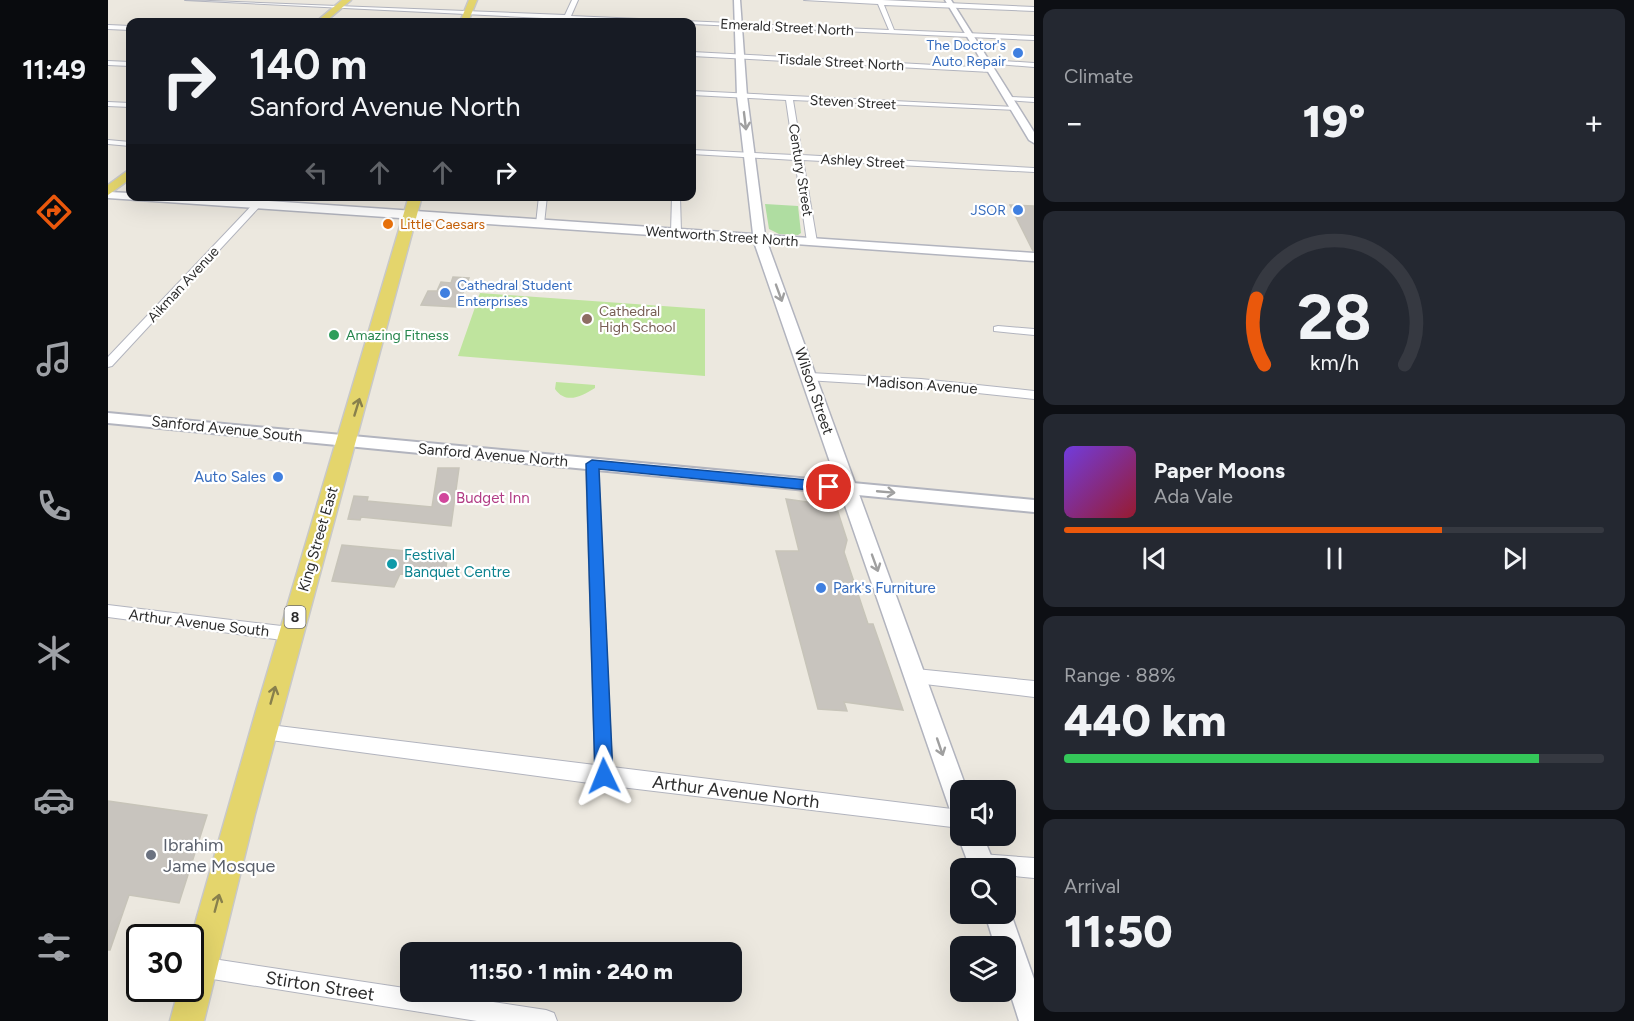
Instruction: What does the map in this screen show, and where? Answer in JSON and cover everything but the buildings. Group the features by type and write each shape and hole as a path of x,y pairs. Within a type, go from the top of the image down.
{"main road":[{"path":"325,18 348,0"},
{"path":"466,18 472,0"},
{"name":"Wilson Street","path":"737,0 742,96 759,238 952,780"},
{"path":"950,3 1034,140"},
{"path":"108,193 126,177"},
{"path":"108,193 126,195"},
{"name":"Wentworth Street North","path":"213,201 258,204 413,206 540,224 1034,257"},
{"name":"King Street East","path":"204,952 262,732 413,206"},
{"path":"1001,924 1034,1021"},
{"name":"King Street East","path":"187,1021 192,1002"}],"street":[{"name":"Emerald Street North","path":"188,0 468,12 542,18"},
{"path":"568,18 575,0"},
{"path":"807,0 950,3 1034,9"},
{"path":"880,2 891,32"},
{"name":"Emerald Street North","path":"696,23 1034,38"},
{"path":"108,27 126,28"},
{"path":"871,30 873,38"},
{"name":"Tisdale Street North","path":"696,54 989,66 1034,64"},
{"path":"108,63 126,64"},
{"name":"Steven Street","path":"696,93 1015,110"},
{"name":"Century Street","path":"789,98 812,242"},
{"path":"1009,99 1034,100"},
{"path":"108,104 126,105"},
{"path":"108,142 126,144"},
{"name":"Ashley Street","path":"696,152 1034,170"},
{"path":"540,224 542,201"},
{"path":"676,201 676,233"},
{"name":"Aikman Avenue","path":"108,364 258,204"},
{"path":"998,329 1034,332"},
{"name":"Madison Avenue","path":"810,377 921,383 1034,394"},
{"name":"Sanford Avenue South","path":"108,418 346,441"},
{"name":"Sanford Avenue North","path":"346,441 1034,506"},
{"path":"592,464 604,776"},
{"name":"Arthur Avenue South","path":"108,611 290,634"},
{"path":"916,676 1034,689"},
{"name":"Arthur Avenue North","path":"262,732 950,818"},
{"path":"1016,867 1034,868"},
{"name":"Stirton Street","path":"204,968 546,1021"}],"green space":[{"path":"765,204 798,206 801,233 798,235 779,234 769,229"},
{"path":"480,293 705,309 705,376 458,356"},
{"path":"556,382 595,385 595,388 580,396 569,398 559,394 555,389"}],"place":[{"name":"The Doctor's Auto Repair","path":"1018,53"},
{"name":"JSOR","path":"1018,210"},
{"name":"Little Caesars","path":"388,224"},
{"name":"Cathedral Student Enterprises","path":"445,293"},
{"name":"Cathedral High School","path":"587,319"},
{"name":"Amazing Fitness","path":"334,335"},
{"name":"Auto Sales","path":"278,477"},
{"name":"Budget Inn","path":"444,498"},
{"name":"Festival Banquet Centre","path":"392,564"},
{"name":"Park's Furniture","path":"821,588"},
{"name":"Ibrahim Jame Mosque","path":"151,855"}],"route":[{"path":"604,776 592,464 829,487"}]}
